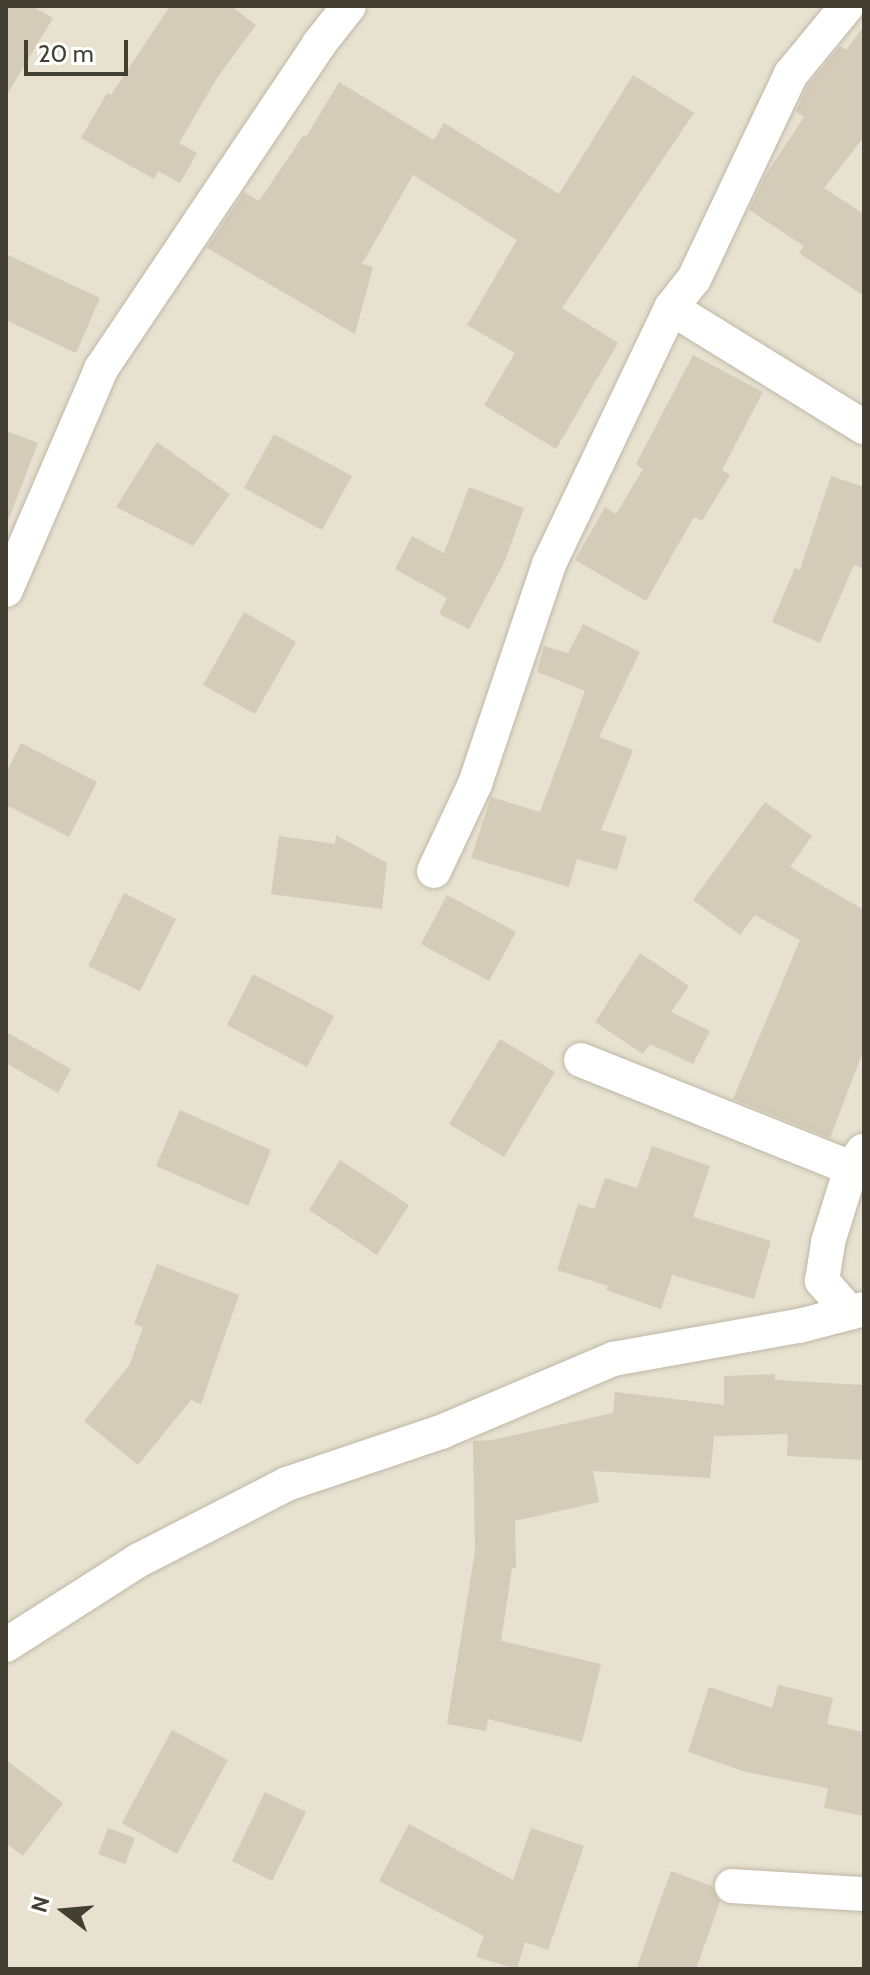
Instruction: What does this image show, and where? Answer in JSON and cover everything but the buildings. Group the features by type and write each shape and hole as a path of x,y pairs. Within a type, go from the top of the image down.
{"street":[{"path":"6,590 101,369 319,44 349,6"},
{"path":"434,871 475,784 549,564 671,308 694,279 791,74 847,6"},
{"path":"671,308 864,427"},
{"path":"581,1060 858,1159 828,1242 822,1281 857,1311"},
{"path":"6,1645 139,1560 287,1484 441,1432 613,1359 799,1326 857,1311"},
{"path":"732,1886 864,1894"}],"shaded area":[{"path":"6,6 864,6 864,1969 6,1969"}]}
